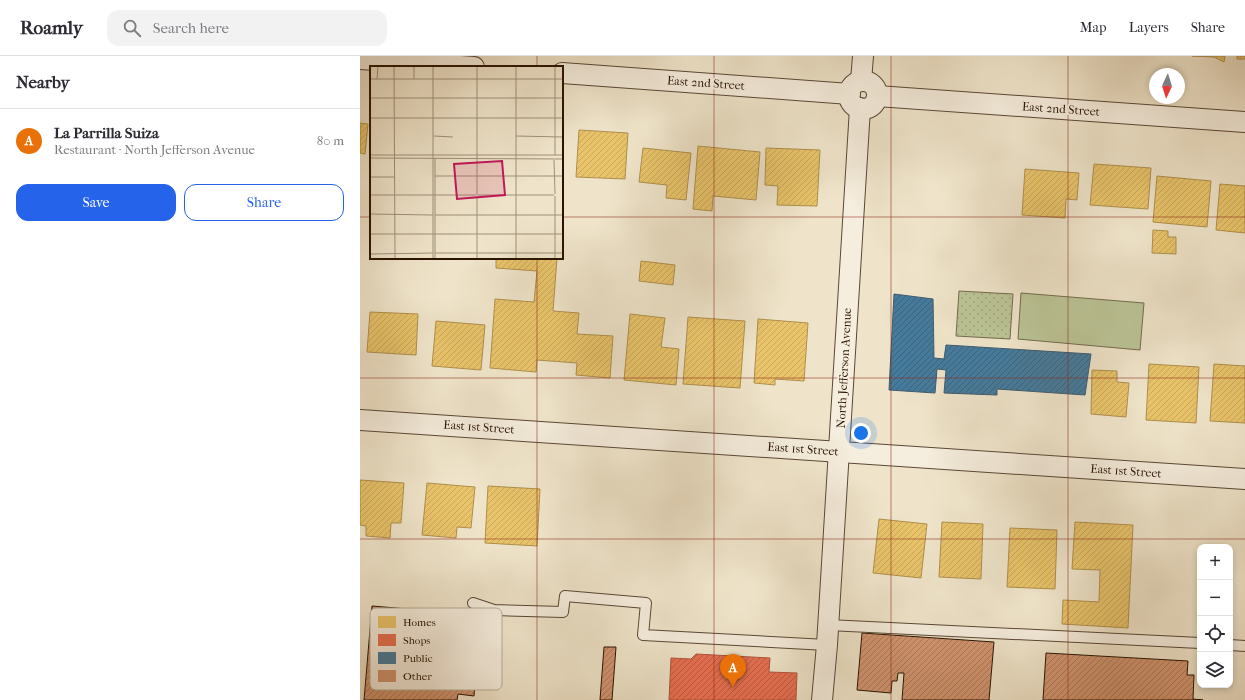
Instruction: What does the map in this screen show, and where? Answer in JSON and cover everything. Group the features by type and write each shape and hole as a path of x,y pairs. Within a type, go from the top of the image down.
{"street":[{"name":"North Jefferson Avenue","path":"822,700 827,645 839,451 857,94 863,56"},
{"path":"360,59 460,66"},
{"name":"East 2nd Street","path":"563,73 857,94 866,81 874,85 877,96 1245,122"},
{"name":"East 1st Street","path":"360,420 1245,479"}],"lane":[{"path":"502,610 563,612 565,596 646,603 643,635 827,645"},
{"path":"473,603 488,608"},
{"path":"828,625 1197,643"},
{"path":"1233,645 1245,646"}],"green space":[{"path":"959,291 1013,294 1010,339 956,336"},
{"path":"1021,293 1144,303 1140,350 1018,339"}],"building: Homes":[{"path":"1192,56 1225,56 1224,62 1214,57"},
{"path":"1237,56 1245,56 1245,59 1237,59"},
{"path":"360,123 368,124 365,154 360,153"},
{"path":"579,130 628,133 625,179 576,177"},
{"path":"698,146 760,152 756,200 713,196 712,211 693,209"},
{"path":"643,148 691,153 686,200 666,198 667,185 639,182"},
{"path":"766,148 820,150 817,206 777,205 778,186 765,185"},
{"path":"1094,164 1151,168 1148,209 1090,205"},
{"path":"1025,169 1079,173 1077,200 1066,199 1065,218 1022,215"},
{"path":"1157,176 1211,181 1207,227 1153,222"},
{"path":"1220,184 1245,186 1245,233 1216,230"},
{"path":"1153,230 1168,231 1168,237 1176,237 1176,254 1152,253"},
{"path":"496,259 557,259 553,311 579,313 577,334 613,336 610,378 576,375 577,363 537,360 536,372 490,368 495,299 534,302 537,271 496,268"},
{"path":"641,261 675,265 673,285 639,281"},
{"path":"370,312 418,314 416,355 367,352"},
{"path":"630,314 665,318 661,347 679,349 676,385 624,380"},
{"path":"688,317 745,321 740,388 683,384"},
{"path":"758,319 808,323 804,381 775,379 775,385 754,383"},
{"path":"436,321 485,325 481,370 432,366"},
{"path":"1149,364 1199,367 1196,423 1146,420"},
{"path":"1214,364 1245,366 1245,423 1210,421"},
{"path":"1092,370 1117,371 1117,382 1129,383 1126,417 1091,414"},
{"path":"360,480 404,483 401,523 391,523 390,538 366,536 366,526 360,525"},
{"path":"427,483 475,487 471,528 457,527 456,538 422,535"},
{"path":"488,486 540,489 537,546 485,543"},
{"path":"879,519 927,524 921,578 873,573"},
{"path":"942,522 983,524 981,579 939,577"},
{"path":"1075,522 1133,525 1128,628 1062,624 1063,600 1099,602 1100,570 1072,569"},
{"path":"1010,528 1057,530 1055,589 1007,587"}],"building: Shops":[{"path":"696,654 770,658 769,672 797,673 796,700 669,700 671,658 691,659"}],"building: Public":[{"path":"894,294 933,299 934,358 944,359 946,345 1091,354 1085,395 997,389 997,395 944,393 946,370 937,369 935,393 889,390"}],"building: Other":[{"path":"372,606 396,608 372,608"},
{"path":"370,630 370,690 474,690 474,696 458,694 457,700 364,700"},
{"path":"862,633 994,642 989,700 902,700 904,673 898,673 897,681 892,681 891,693 857,690"},
{"path":"604,647 616,647 612,700 600,700"},
{"path":"1046,653 1188,661 1187,675 1194,675 1193,699 1203,700 1043,700"}],"place":[{"name":"La Parrilla Suiza","path":"733,687"}]}
